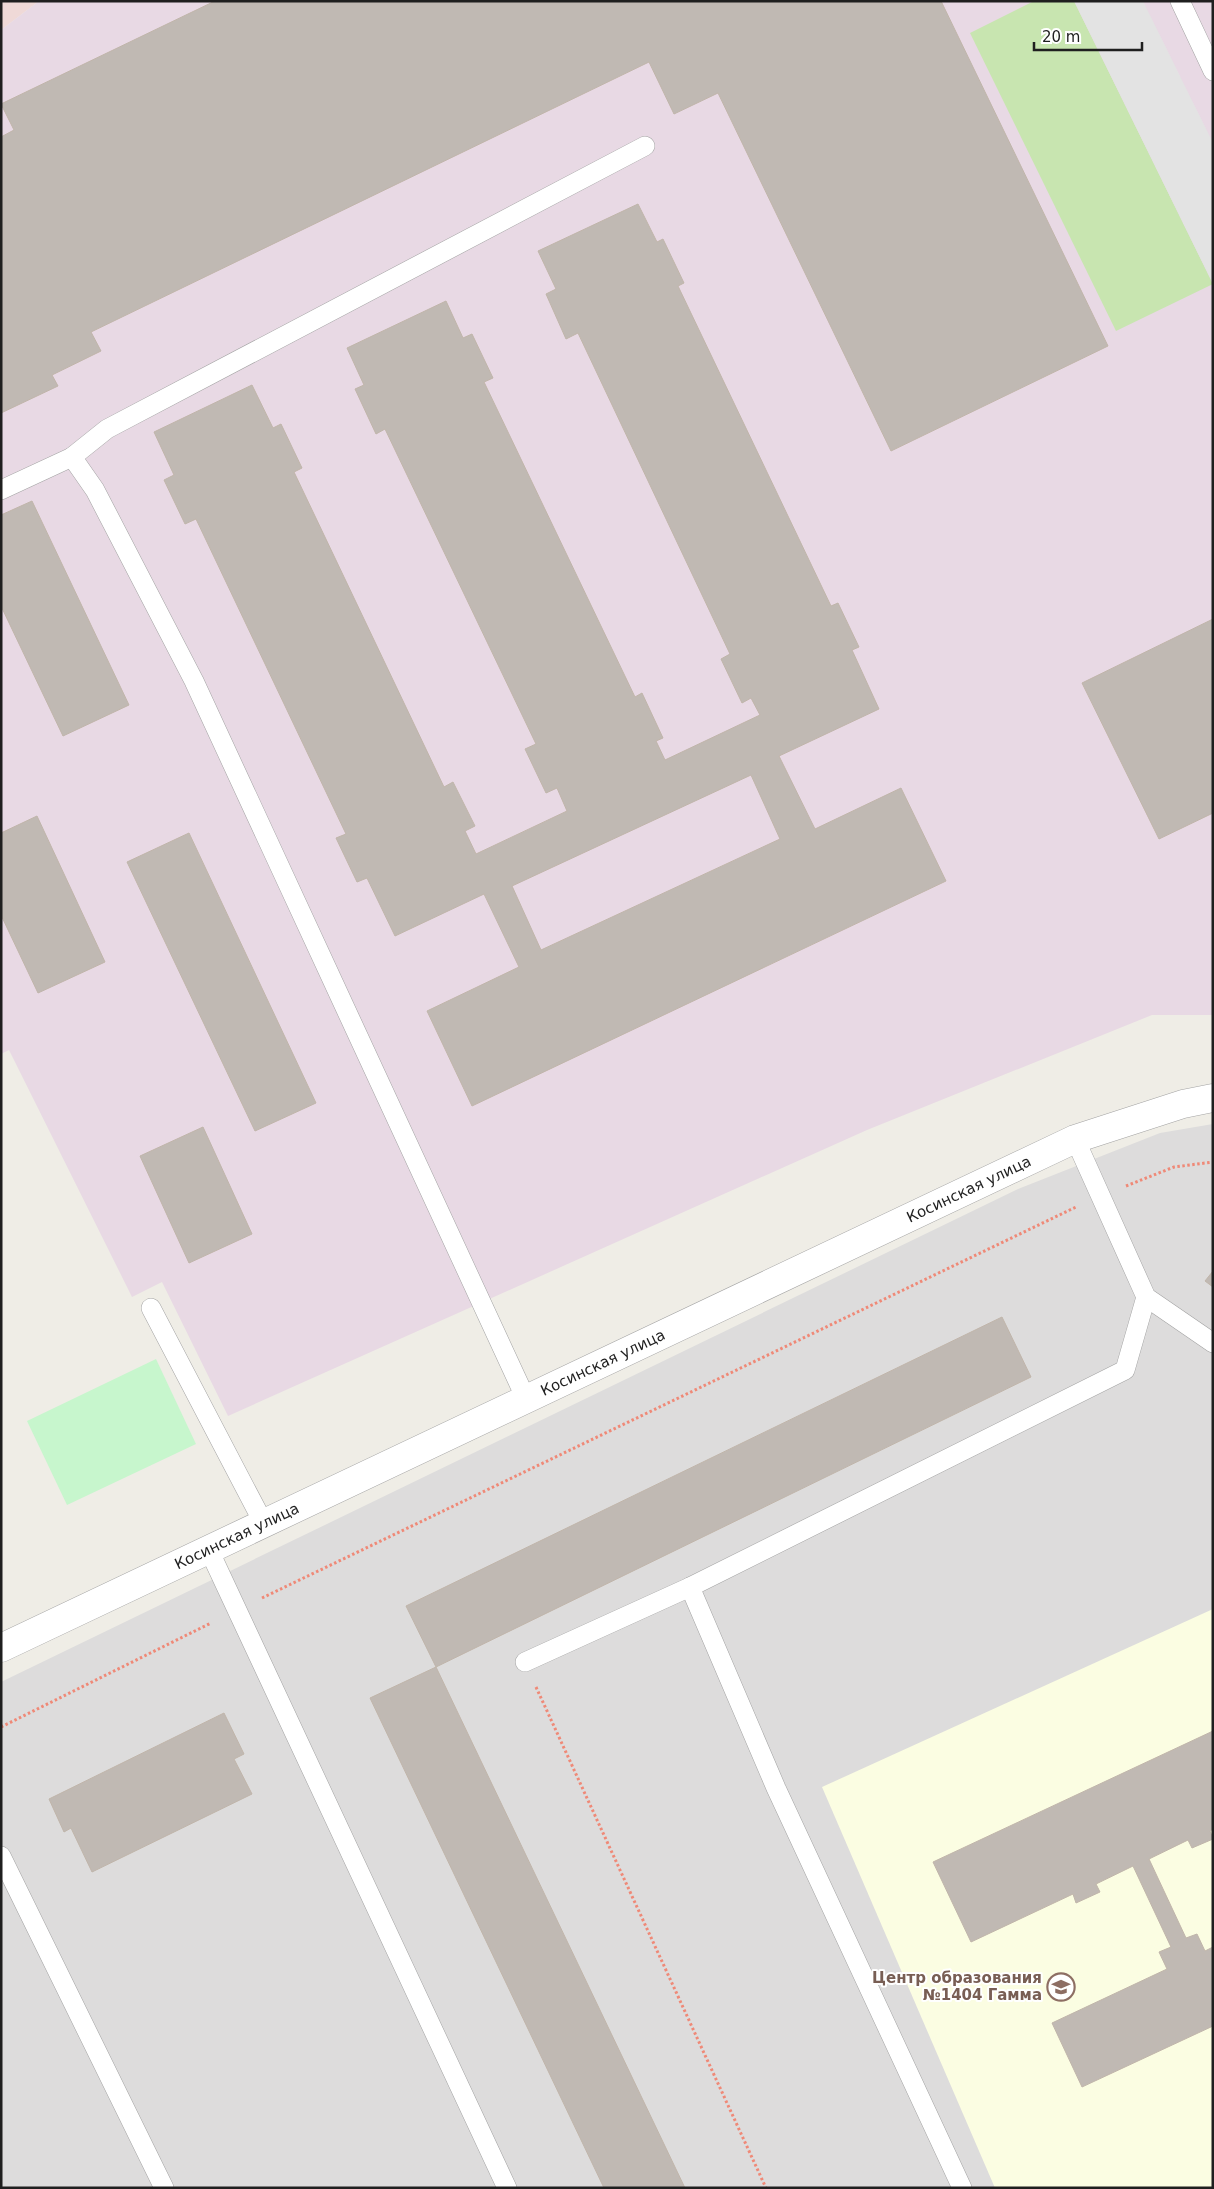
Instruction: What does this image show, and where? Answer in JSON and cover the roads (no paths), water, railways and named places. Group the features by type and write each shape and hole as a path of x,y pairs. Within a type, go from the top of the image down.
{"street":[{"name":"Косинская улица","path":"1,1648 1075,1139 1183,1104 1213,1098"}],"lane":[{"path":"1180,1 1213,71"},
{"path":"1,490 72,457 108,429 645,146"},
{"path":"72,457 95,490 194,681 526,1400"},
{"path":"1075,1139 1146,1297 1213,1343"},
{"path":"525,1662 690,1587 1125,1370 1146,1297"},
{"path":"150,1308 264,1524"},
{"path":"209,1550 507,2188"},
{"path":"690,1587 776,1788 962,2188"},
{"path":"1,1856 164,2188"}],"place":[{"name":"Центр образования №1404 Гамма","path":"1061,1987"}]}
